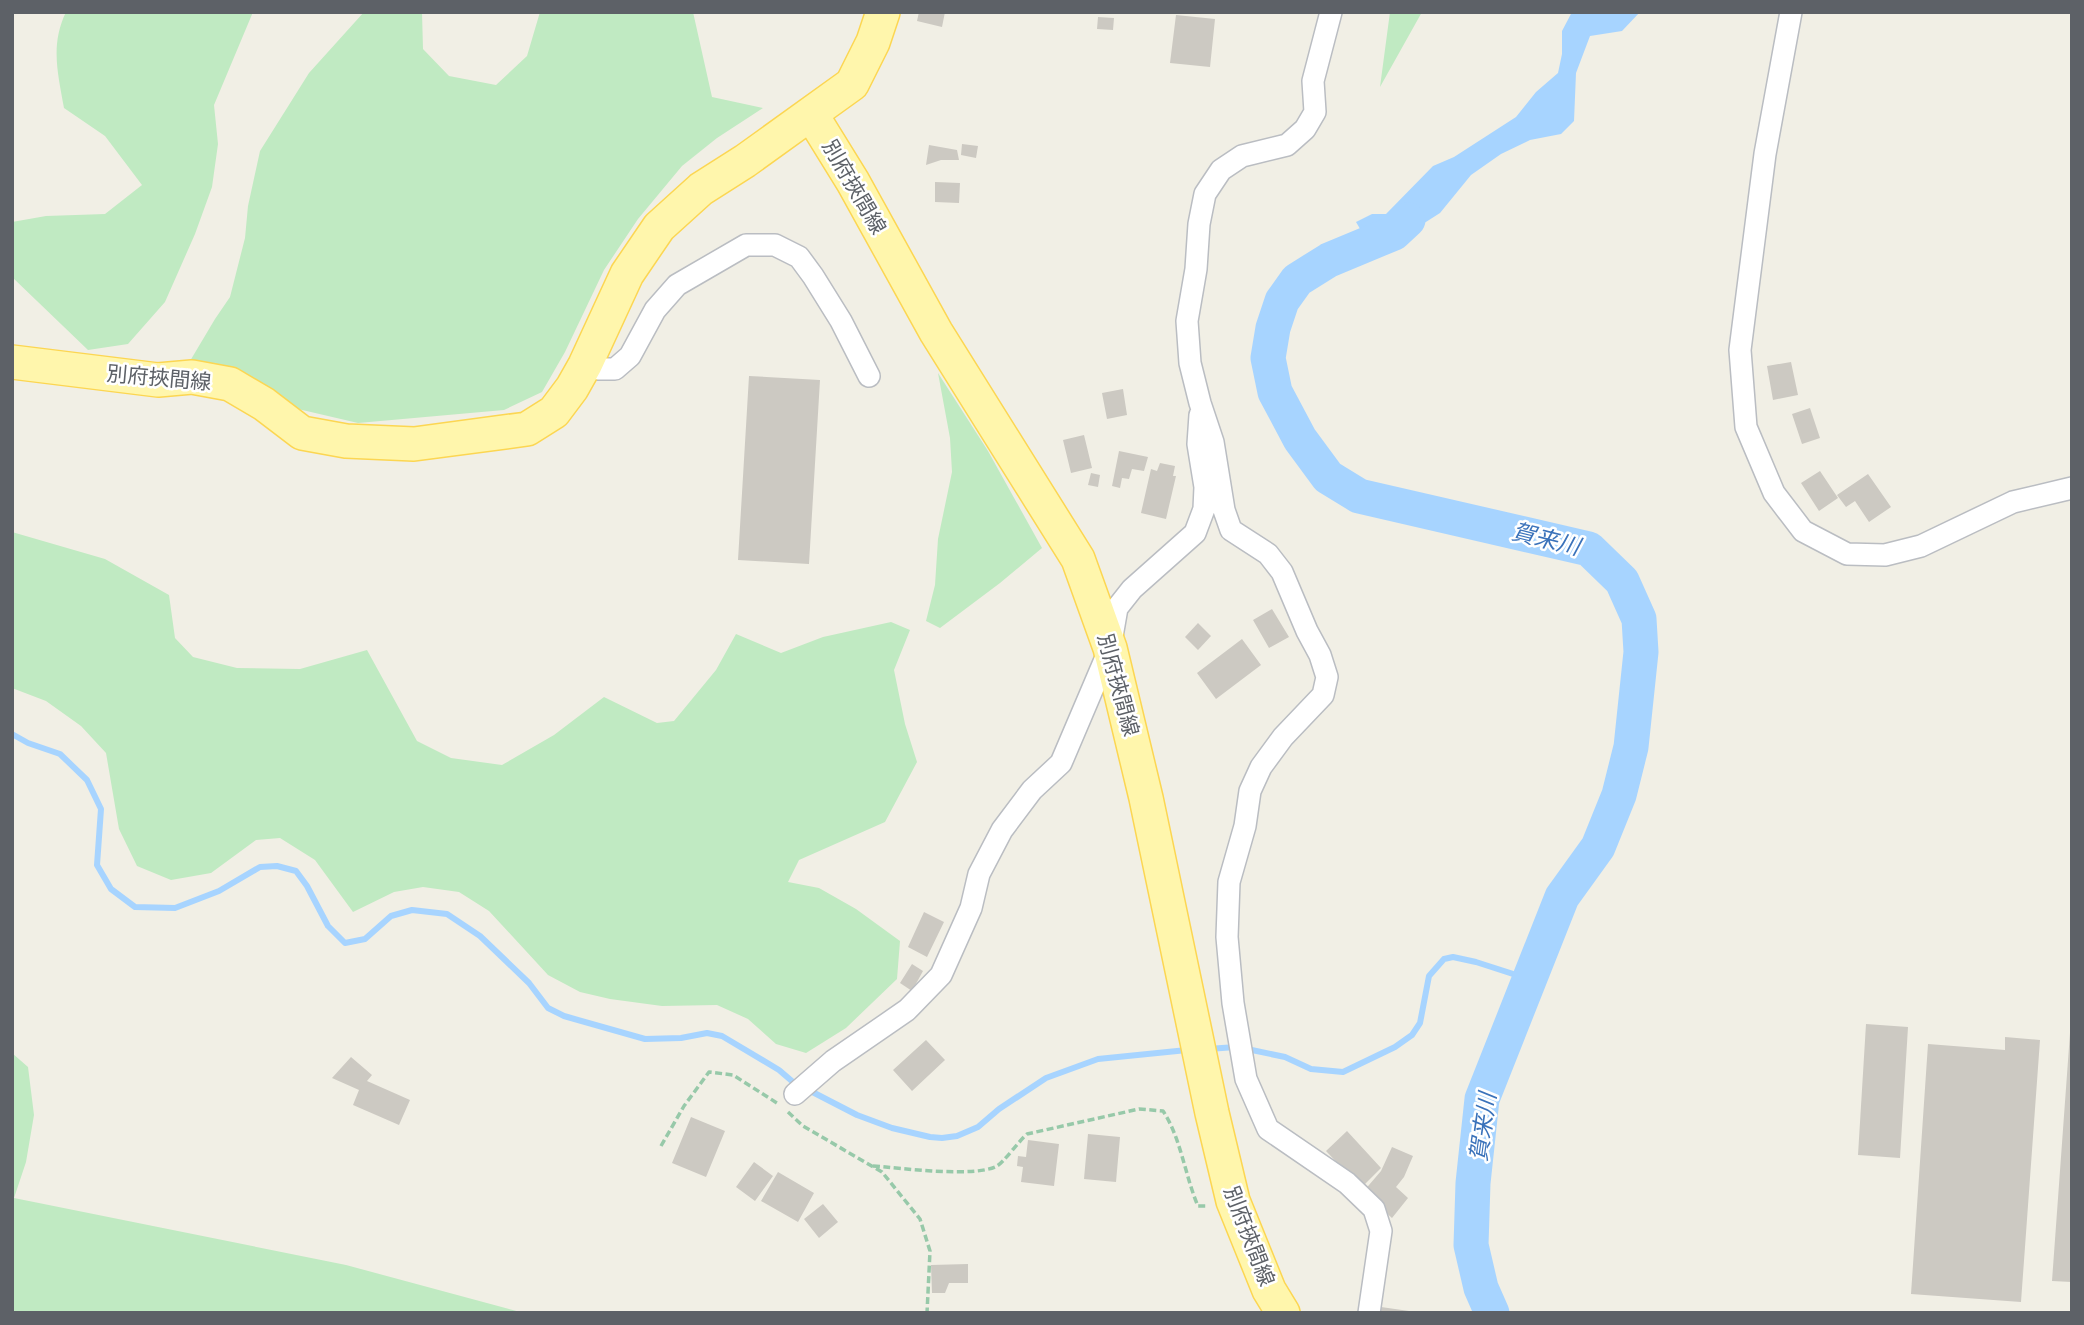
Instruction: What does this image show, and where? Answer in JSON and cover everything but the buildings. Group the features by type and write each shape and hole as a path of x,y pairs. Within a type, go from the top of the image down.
{"main road":[{"name":"別府挾間線","path":"12,362 158,380 192,377 230,384 264,404 302,433 346,441 414,444 527,429 554,412 572,388 627,274 659,228 701,189 745,161 852,84 873,42 883,12"},
{"name":"別府挾間線","path":"811,114 853,182 936,332 1078,559 1110,648 1146,797 1233,1201 1269,1290 1283,1313"}],"street":[{"path":"1331,12 1313,81 1315,111 1305,129 1287,145 1242,156 1222,170 1205,194 1187,321 1190,363 1213,442 1224,510 1231,530 1268,554 1282,572 1307,631 1320,654 1327,677 1323,695 1283,737 1261,767 1250,791 1245,826 1229,882 1227,937 1233,1003 1247,1079 1268,1129 1347,1182 1374,1209 1381,1231 1369,1313"},
{"path":"1791,12 1765,154 1740,350 1746,428 1774,493 1803,531 1847,554 1885,555 1922,546 2012,502 2072,488"},
{"path":"585,365 598,369 615,369 630,356 655,310 677,285 746,245 775,245 799,257 813,276 841,321 869,376"},
{"path":"794,1094 833,1061 907,1010 941,975 971,908 979,874 1002,830 1032,790 1061,763 1110,648 1117,608 1132,589 1195,533 1205,509 1205,487 1198,444 1200,403"}],"path":[{"path":"661,1146 684,1106 709,1072 733,1075 775,1101 803,1126 882,1172 920,1219 930,1251 927,1313"},
{"path":"871,1166 979,1172 1000,1165 1027,1134 1139,1109 1163,1111 1171,1122 1198,1206 1212,1206"}],"green space":[{"path":"66,12 253,12 214,105 218,144 212,187 165,302 128,344 88,350 12,277 12,222 46,216 105,214 142,185 105,136 64,108 57,48"},
{"path":"364,12 422,12 423,49 449,76 496,85 527,56 540,12 693,12 712,97 763,108 717,138 682,166 638,219 604,270 565,352 542,392 504,410 358,423 298,409 266,392 190,361 230,297 245,238 248,206 260,151 309,73"},
{"path":"1390,12 1422,12 1380,87"},
{"path":"938,373 988,451 1042,548 940,628 926,621 935,585 938,539 952,472 950,438"},
{"path":"12,532 105,559 169,595 175,638 193,657 237,668 300,669 367,650 417,741 451,758 502,765 554,735 604,697 657,723 674,721 716,670 736,634 781,653 823,637 891,622 910,630 894,670 905,724 917,762 885,822 799,860 788,882 819,888 856,909 900,941 897,979 846,1028 806,1053 776,1044 748,1019 717,1005 662,1006 580,992 548,975 489,911 459,892 423,887 394,892 353,912 315,860 280,838 256,840 211,873 171,880 137,866 119,829 106,753 81,726 46,701 12,688"},
{"path":"12,1053 28,1067 34,1115 26,1162 14,1198 346,1265 524,1313 12,1313"}],"water":[{"path":"1572,12 1640,12 1622,31 1590,36 1576,73 1574,121 1561,134 1530,140 1501,154 1471,175 1440,213 1393,243 1373,251 1356,222 1372,214 1386,214 1433,166 1454,157 1516,117 1536,92 1558,73 1562,54 1562,31"}],"waterway":[{"name":"賀来川","path":"1408,220 1394,233 1329,260 1297,280 1282,301 1273,328 1268,358 1275,392 1300,439 1328,477 1359,496 1589,549 1622,581 1639,619 1641,652 1631,747 1619,795 1598,847 1562,897 1482,1099 1473,1183 1471,1245 1481,1288 1492,1313"},
{"path":"12,734 28,743 60,754 87,780 101,809 97,865 111,889 135,907 175,908 219,891 260,867 277,866 296,871 328,926 345,943 365,939 391,916 412,910 447,914 480,936 529,983 548,1008 564,1016 645,1039 681,1038 707,1033 722,1036 779,1070 793,1082 857,1115 892,1128 930,1137 957,1136 978,1127 999,1109 1046,1078 1098,1059 1187,1050"},
{"path":"1247,1049 1285,1057 1311,1069 1343,1072 1395,1047 1412,1035 1420,1023 1429,976 1444,959 1453,957 1476,962 1529,979"},
{"path":"1208,1049 1236,1047"}]}
